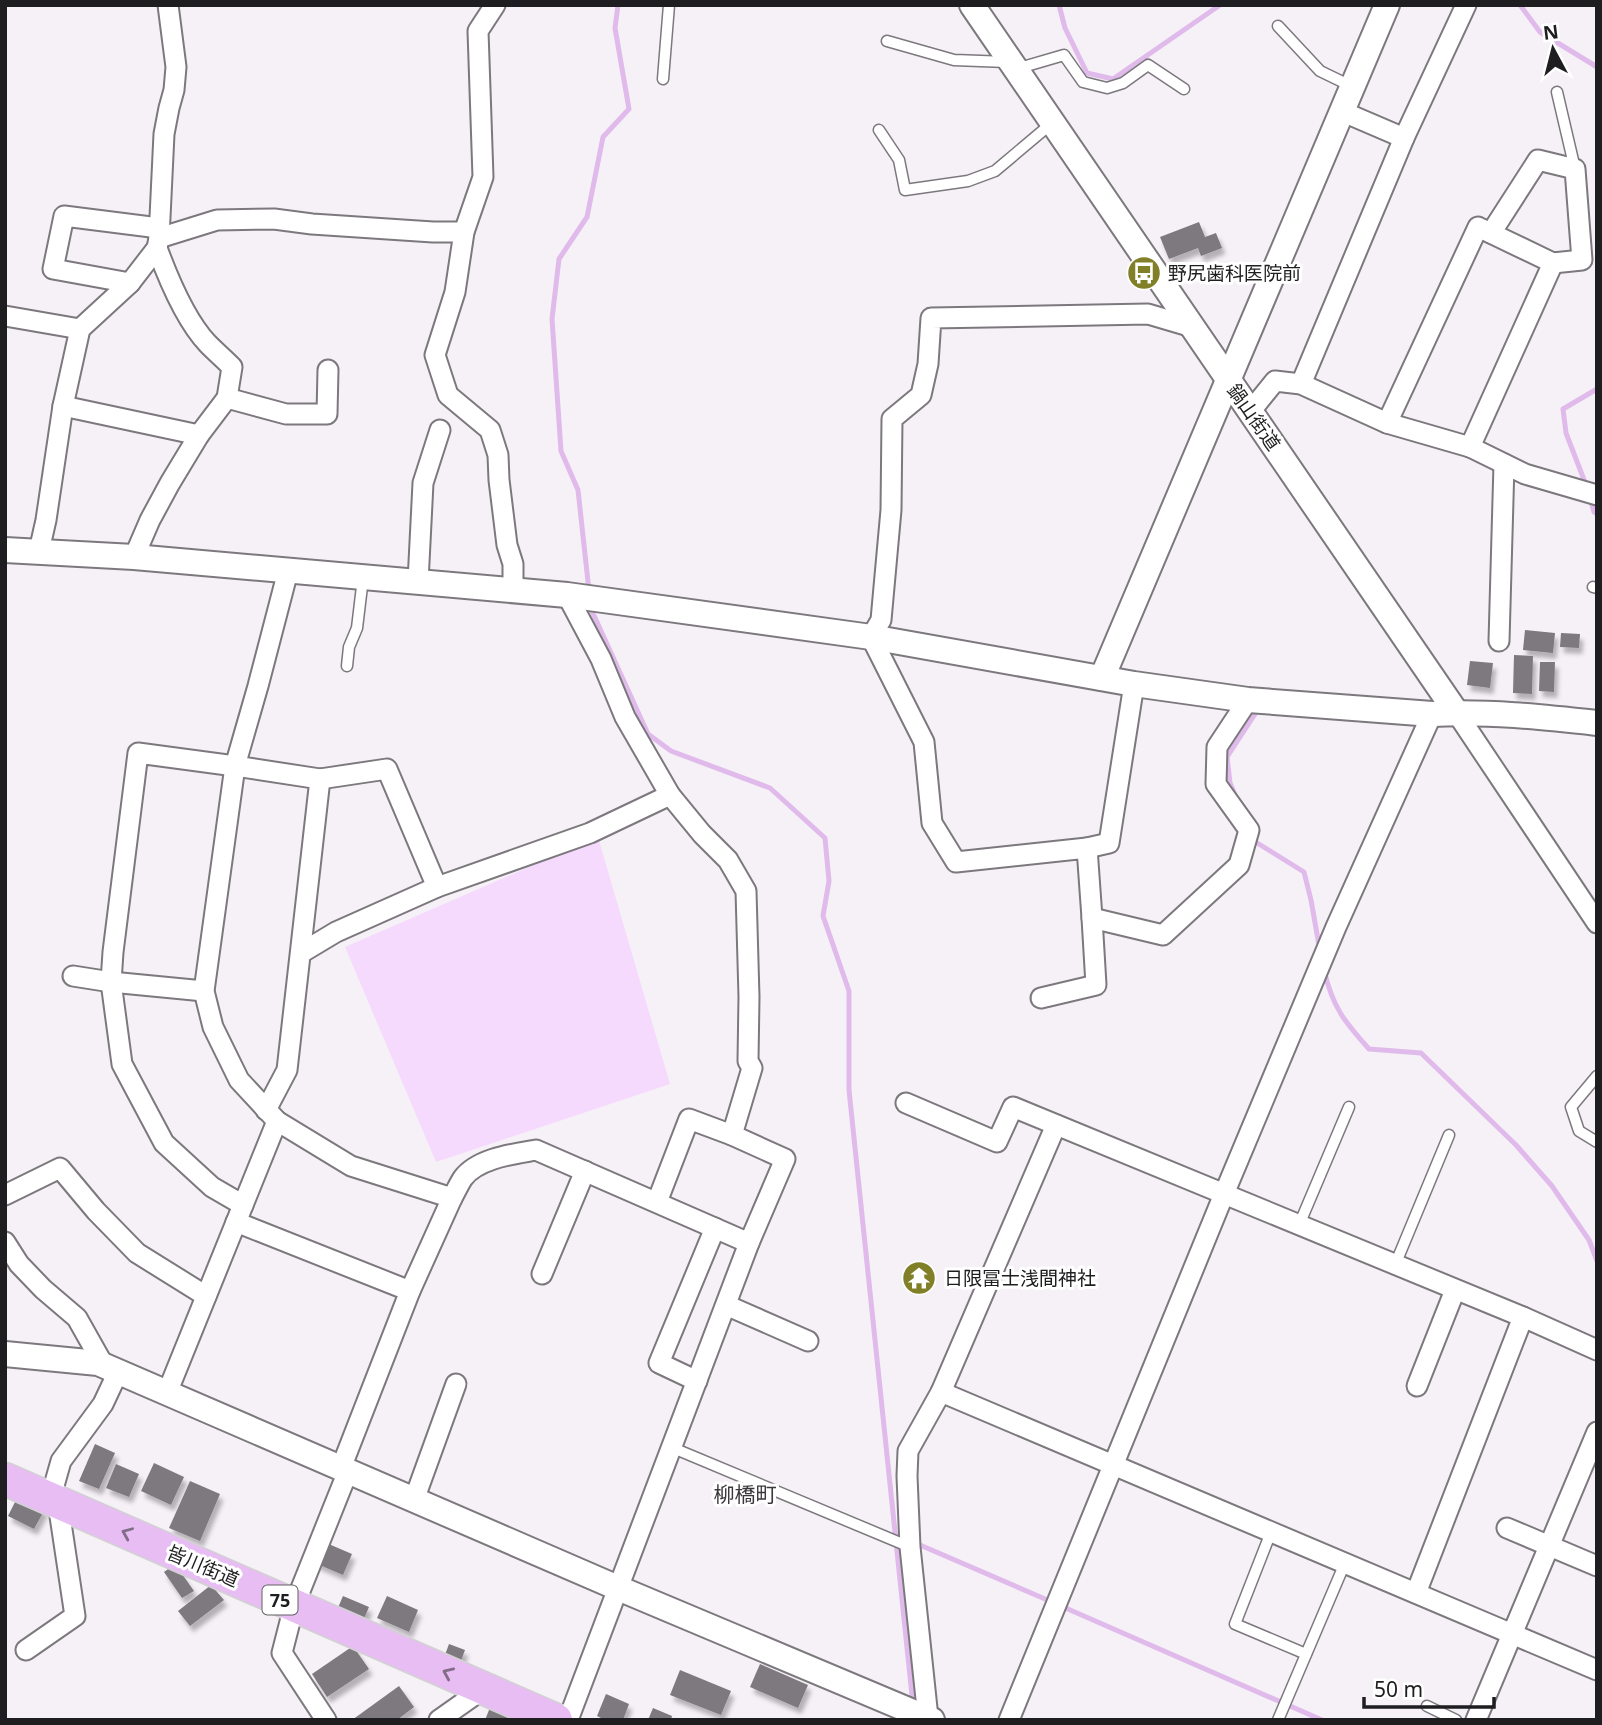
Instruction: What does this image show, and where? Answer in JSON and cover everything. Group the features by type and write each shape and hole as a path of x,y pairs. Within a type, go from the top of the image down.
{"main road":[{"name":"皆川街道","path":"5,1479 556,1720"}],"street":[{"path":"134,557 165,492 199,435 227,398 232,367 206,342 185,311 168,278 158,238 164,134 176,67 168,5"},
{"path":"495,5 478,32 483,177 464,232 455,292 435,355 448,395 490,430 498,455 507,545 513,564 513,590"},
{"name":"鍋山街道","path":"972,5 1250,412 1444,713"},
{"path":"1301,384 1404,138 1466,5"},
{"path":"1102,678 1352,86 1382,7"},
{"path":"1341,111 1404,138"},
{"path":"1387,423 1478,227 1553,263 1581,260 1575,169 1538,160 1491,233"},
{"path":"130,283 53,269 64,216 158,238 217,220 274,219 419,232 464,232"},
{"path":"40,551 80,329 130,283 158,238"},
{"path":"1469,447 1553,263"},
{"path":"871,637 881,620 891,510 892,419 921,395 928,365 931,318 1148,314 1192,327"},
{"path":"5,316 80,329"},
{"path":"227,398 286,414 327,414 328,370"},
{"path":"1250,412 1276,381 1301,384 1387,423 1469,447 1525,474 1597,495"},
{"path":"64,406 199,435"},
{"path":"418,582 423,483 440,430"},
{"path":"1499,641 1504,464"},
{"path":"5,550 134,557 567,595 871,637 1134,684 1248,700 1543,717 1597,723"},
{"path":"288,571 235,766 204,991 213,1027 239,1080 272,1116 351,1166 452,1198"},
{"path":"567,595 601,659 625,717 670,795 728,860 746,891 748,1061 752,1068 732,1135"},
{"path":"871,637 924,742 932,823 956,862 1087,848 1109,843 1134,684"},
{"path":"1092,918 1163,935 1239,865 1249,830 1216,784 1217,747 1248,700"},
{"path":"1444,713 1597,923"},
{"path":"1009,1720 1336,927 1444,713"},
{"path":"410,1291 239,1214 164,1143 122,1064 111,982 138,753 320,779 387,769 437,887"},
{"path":"167,1393 239,1214 287,1070 320,779"},
{"path":"301,953 336,932 437,887 590,833 670,795"},
{"path":"1041,998 1096,985 1087,848"},
{"path":"74,976 204,991"},
{"path":"906,1103 997,1142 1013,1107 1597,1350"},
{"path":"568,1720 749,1243 785,1159 690,1119 657,1202"},
{"path":"5,1354 98,1363 922,1716 906,1476 908,1451 940,1392 1056,1125"},
{"path":"326,1720 282,1653 294,1606 410,1291 452,1198 470,1171 501,1156 536,1150 749,1243"},
{"path":"5,1195 60,1168 96,1211 137,1253 206,1296"},
{"path":"542,1274 584,1171"},
{"path":"697,1381 659,1363 715,1228"},
{"path":"5,1242 19,1264 43,1290 78,1318 111,1369 103,1404 61,1461 54,1501 75,1616 26,1650"},
{"path":"1418,1387 1455,1290"},
{"path":"726,1304 808,1341"},
{"path":"1416,1593 1523,1317"},
{"path":"414,1500 456,1384"},
{"path":"940,1392 1597,1670"},
{"path":"1476,1720 1549,1546 1592,1457 1597,1432"},
{"path":"1507,1528 1597,1566"},
{"path":"439,1720 483,1689"}],"lane":[{"path":"663,79 669,5"},
{"path":"1279,26 1320,71 1352,86"},
{"path":"887,41 954,60 1014,66 1064,55 1083,82 1107,88 1123,83 1148,65 1184,89"},
{"path":"1557,92 1575,169"},
{"path":"878,130 899,160 905,190 968,181 995,171 1053,123"},
{"path":"347,666 349,647 357,628 363,577"},
{"path":"1597,1076 1571,1107 1578,1131 1597,1142"},
{"path":"1300,1225 1349,1107"},
{"path":"1395,1265 1448,1135"},
{"path":"673,1448 911,1547"},
{"path":"1271,1532 1235,1624 1306,1654"},
{"path":"1278,1720 1345,1563"},
{"path":"1427,1706 1456,1720"}],"shaded area":[{"path":"598,837 670,1084 436,1162 345,947"}],"building":[{"path":"1199,222 1205,237 1216,233 1222,248 1201,256 1198,248 1169,259 1160,237"},
{"path":"1525,630 1555,633 1553,653 1523,650"},
{"path":"1561,633 1580,634 1579,648 1560,647"},
{"path":"1514,655 1533,656 1532,694 1513,693"},
{"path":"1470,661 1493,663 1490,688 1467,685"},
{"path":"1540,662 1555,662 1554,692 1539,691"},
{"path":"95,1444 115,1453 99,1489 79,1481"},
{"path":"154,1463 184,1477 171,1505 141,1491"},
{"path":"116,1464 139,1474 129,1497 106,1488"},
{"path":"190,1481 220,1494 200,1541 169,1528"},
{"path":"18,1496 45,1509 34,1529 8,1516"},
{"path":"324,1542 352,1554 343,1575 315,1563"},
{"path":"175,1564 194,1591 182,1598 164,1572"},
{"path":"211,1585 224,1600 190,1626 178,1611"},
{"path":"343,1596 369,1607 360,1628 334,1617"},
{"path":"387,1596 418,1610 409,1632 377,1618"},
{"path":"449,1644 465,1650 458,1669 442,1663"},
{"path":"353,1646 369,1669 327,1697 312,1674"},
{"path":"760,1664 808,1685 798,1708 750,1687"},
{"path":"680,1670 731,1691 721,1715 670,1695"},
{"path":"399,1686 414,1707 397,1720 352,1720"},
{"path":"606,1694 629,1704 623,1720 605,1720 597,1716"},
{"path":"493,1700 518,1710 514,1720 485,1720"},
{"path":"653,1708 672,1716 671,1720 648,1720"}],"waterway":[{"path":"589,591 578,490 561,451 552,319 559,259 587,217 603,137 629,109 615,28 618,5"},
{"path":"1059,5 1065,28 1087,73 1113,79 1220,5"},
{"path":"1520,5 1540,32 1597,67"},
{"path":"1586,485 1566,433 1563,409 1597,389"},
{"path":"1590,498 1597,514"},
{"path":"591,605 648,734 671,751 770,788 825,838 829,881 823,916 849,991 849,1090 913,1705"},
{"path":"1235,795 1230,783 1227,757 1255,714"},
{"path":"1252,837 1254,841 1304,872 1320,951"},
{"path":"1324,970 1340,1013 1369,1049 1421,1053 1516,1145 1552,1186 1589,1240 1597,1261"},
{"path":"913,1542 1052,1602"},
{"path":"1061,1606 1322,1720"}],"place":[{"name":"野尻歯科医院前","path":"1144,273"},
{"name":"日限冨士浅間神社","path":"919,1278"}],"district":[{"name":"柳橋町","path":"745,1494"}]}
